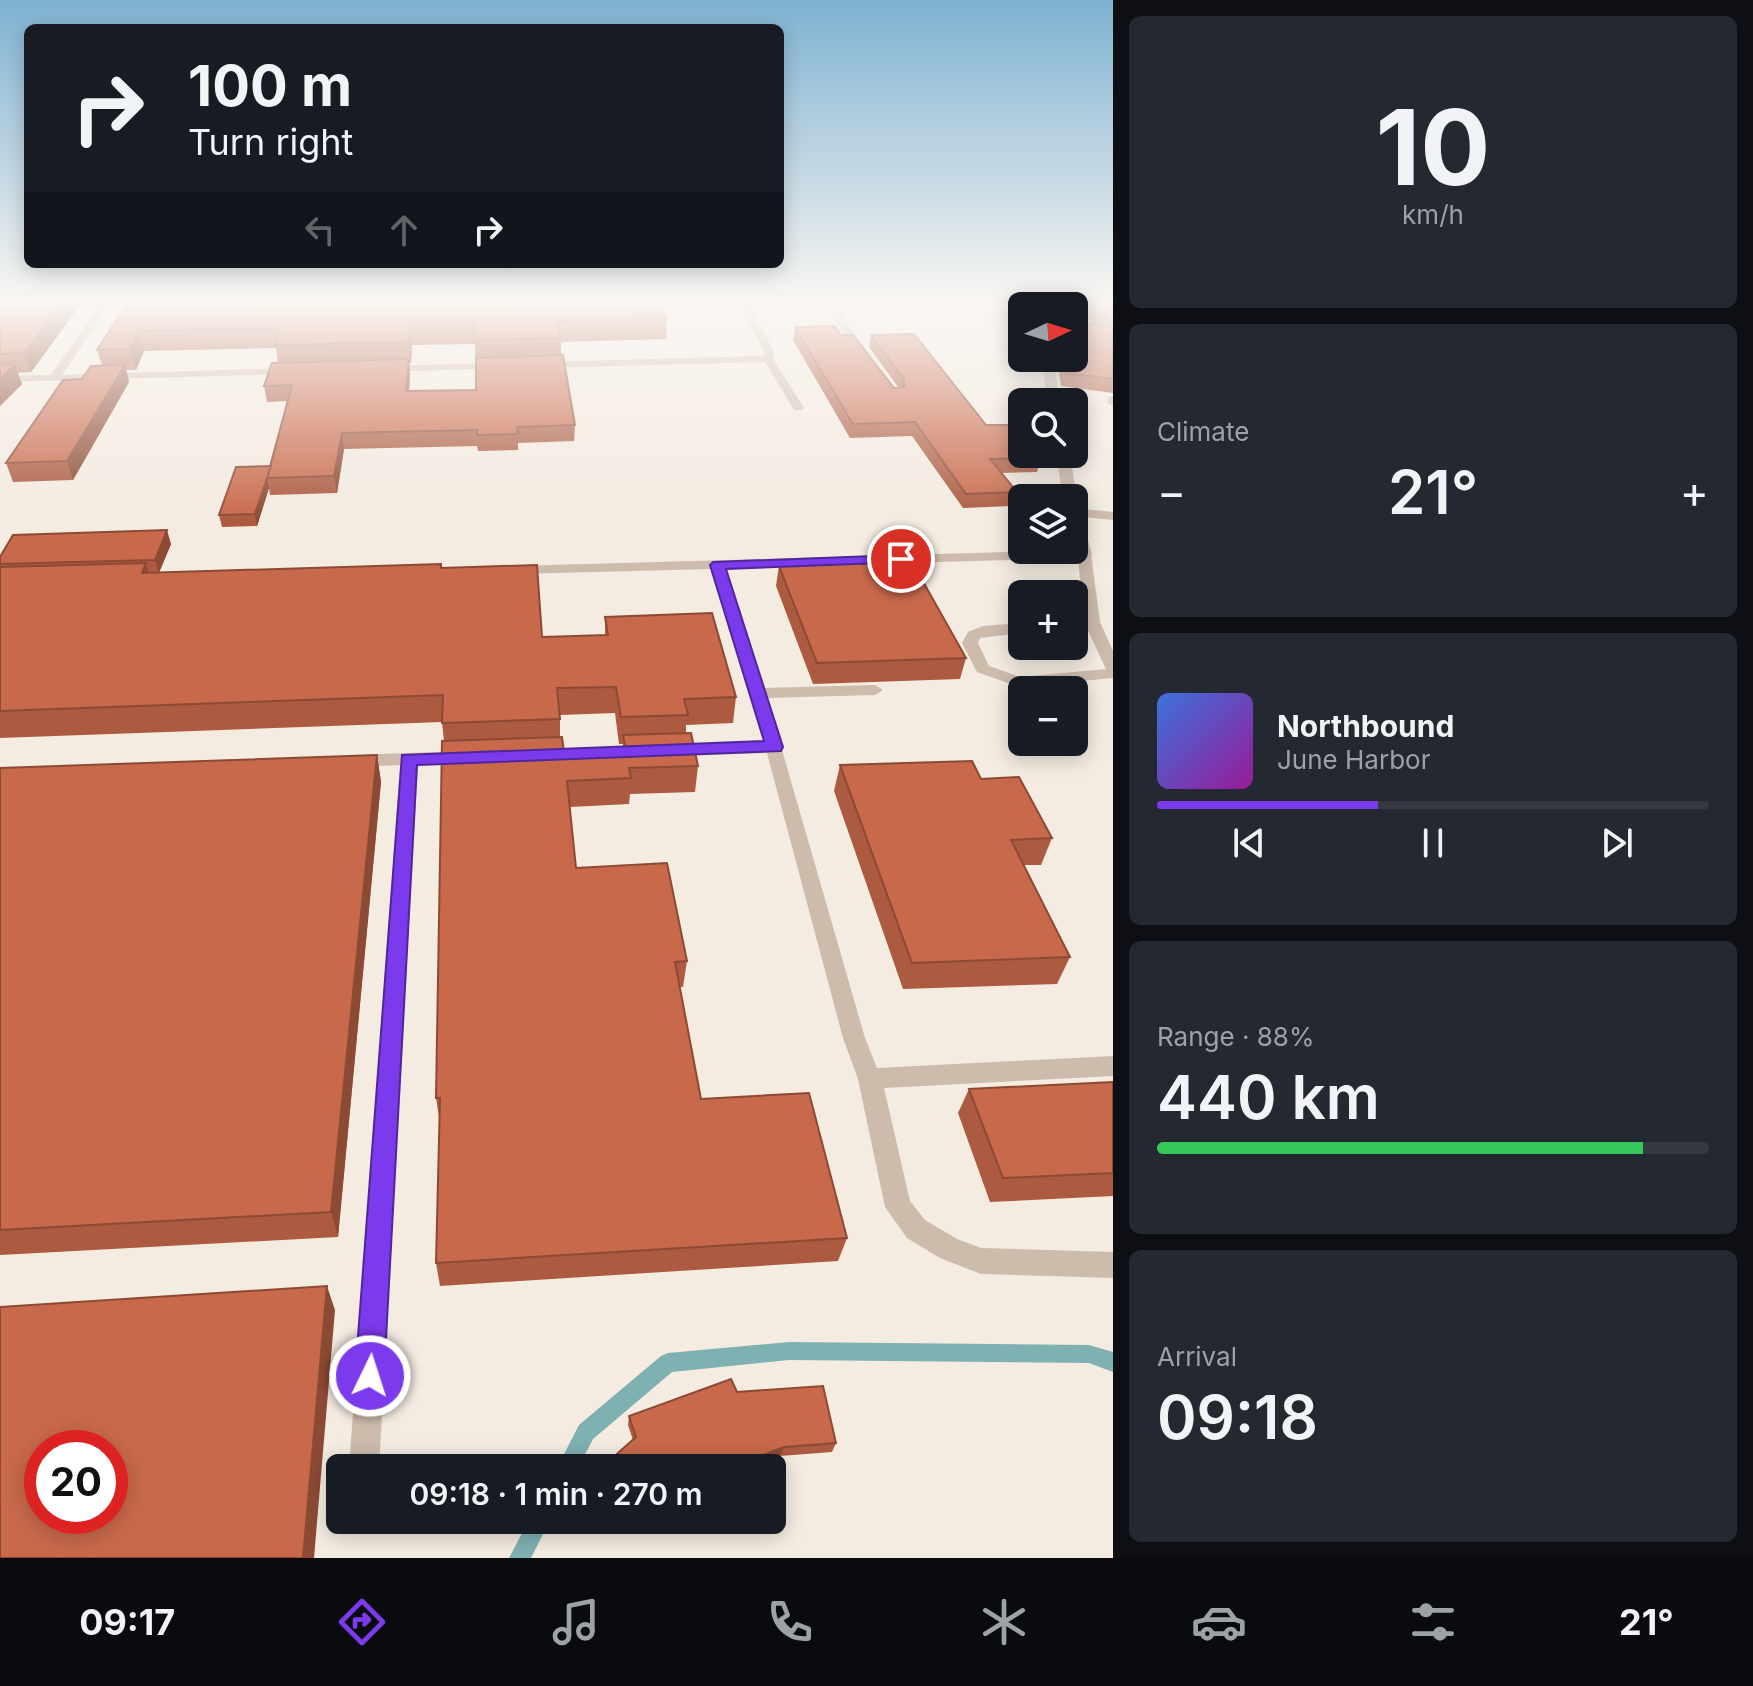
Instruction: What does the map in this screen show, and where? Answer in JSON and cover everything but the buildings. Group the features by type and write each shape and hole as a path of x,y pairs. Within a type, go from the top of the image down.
{"lane":[{"path":"0,379 99,377"},
{"path":"779,377 798,408"},
{"path":"1088,513 1113,516"},
{"path":"502,571 1008,556"},
{"path":"1008,630 973,635 970,643 983,669 1019,682 1113,671 1092,622 1085,564"},
{"path":"718,565 774,747 854,1038 870,1079 898,1207 916,1229 949,1249 981,1261 1113,1265"},
{"path":"1088,622 1092,622"},
{"path":"758,693 875,690"},
{"path":"647,751 774,747"},
{"path":"330,762 488,757"},
{"path":"365,1454 409,759"},
{"path":"870,1079 1113,1066"}],"waterway":[{"path":"574,1454 586,1432 668,1363 789,1351 1089,1354 1113,1362"},
{"path":"520,1558 533,1534"}],"route":[{"path":"370,1376 409,759 774,747 718,565 901,559"}]}
